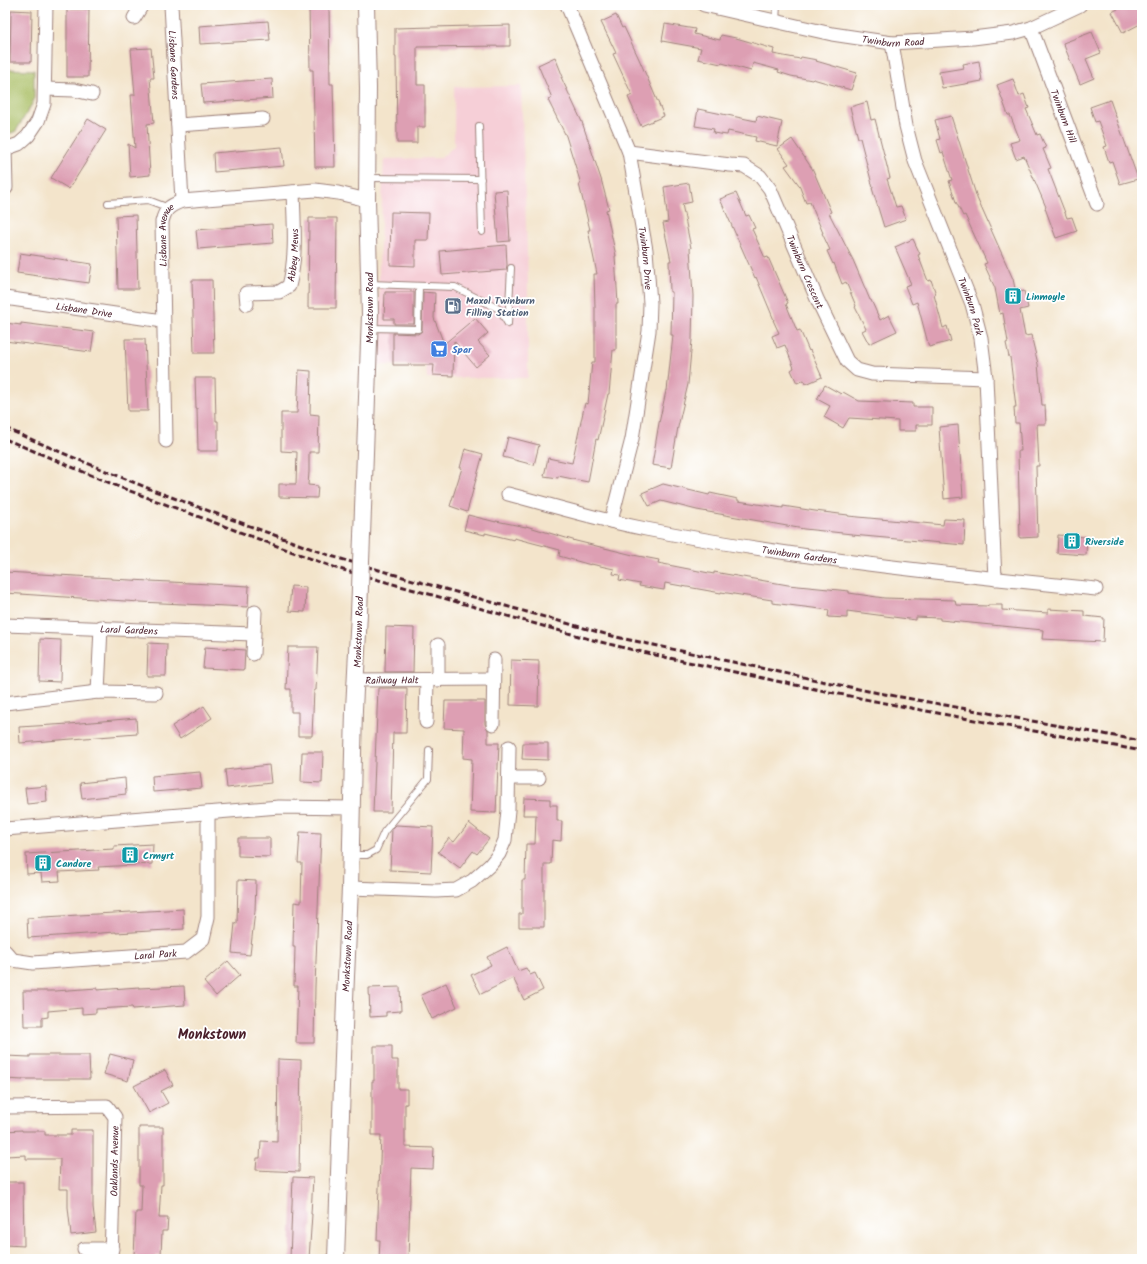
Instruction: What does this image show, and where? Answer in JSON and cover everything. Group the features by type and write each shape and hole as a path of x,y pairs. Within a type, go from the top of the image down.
{"street":[{"path":"6,188 5,149 19,144 28,136 38,121 44,104 46,5"},
{"path":"134,18 142,5"},
{"name":"Lisbane Gardens","path":"171,5 182,201"},
{"name":"Monkstown Road","path":"336,1259 350,888 354,709 370,328 367,200 368,88 366,5"},
{"name":"Twinburn Drive","path":"567,5 629,152 646,250 650,303 648,331 632,439 611,521"},
{"name":"Twinburn Road","path":"704,5 832,34 892,44 996,36 1013,33 1031,28 1080,5"},
{"name":"Twinburn Hill","path":"1031,28 1098,204"},
{"name":"Twinburn Park","path":"892,44 906,126 915,161 972,304 981,338 986,378 995,579"},
{"path":"45,89 74,90 92,94"},
{"path":"178,125 262,119"},
{"name":"Twinburn Crescent","path":"629,152 744,166 760,176 770,189 817,299 847,361 857,370 872,374 986,378"},
{"name":"Lisbane Avenue","path":"166,441 162,222 164,213 169,208 182,201 315,190 338,193 367,200"},
{"name":"Abbey Mews","path":"247,304 246,293 279,292 290,286 293,271 293,192"},
{"name":"Lisbane Drive","path":"5,298 163,321"},
{"name":"Twinburn Gardens","path":"508,494 645,529 776,552 881,566 1096,589"},
{"path":"253,654 254,612"},
{"name":"Laral Gardens","path":"5,624 253,634"},
{"path":"98,692 101,627"},
{"name":"Railway Halt","path":"426,722 438,644"},
{"path":"493,724 494,660"},
{"name":"Railway Halt","path":"356,680 493,679"},
{"path":"5,703 98,692 156,693"},
{"path":"350,888 436,891 456,890 472,881 490,865 499,854 506,840 508,820 509,747"},
{"path":"509,778 539,778"},
{"path":"5,828 278,807 351,808"},
{"name":"Laral Park","path":"5,951 13,960 33,964 186,952 203,939 208,917 208,813"},
{"name":"Oaklands Avenue","path":"5,1107 107,1106 115,1117 112,1254 84,1249"}],"lane":[{"path":"776,22 777,5"},
{"path":"479,126 482,232"},
{"path":"368,178 481,179"},
{"path":"108,203 148,200 169,208"},
{"path":"369,284 455,287 499,309 508,324 510,268"},
{"path":"370,328 418,328 419,286"},
{"path":"351,855 367,855 376,850 384,832 428,779 429,750"}],"shaded area":[{"path":"521,86 528,279 528,378 427,378 426,366 379,365 379,267 384,159 441,158 454,146 454,87"}],"green space":[{"path":"5,69 34,70 34,98 32,104 16,131 11,133 5,133"}],"building":[{"path":"309,5 329,5 330,84 333,84 335,167 315,167 313,70 310,70"},
{"path":"1126,5 1142,5 1142,23 1123,33 1112,12"},
{"path":"67,9 89,9 88,77 67,77"},
{"path":"11,10 32,11 31,62 10,62"},
{"path":"616,15 622,28 624,27 664,116 641,126 628,97 632,95 613,54 616,53 601,22"},
{"path":"268,21 270,40 200,44 199,26"},
{"path":"665,24 695,29 694,34 720,40 721,35 736,38 774,49 773,54 800,59 801,57 817,60 816,61 857,73 851,90 813,79 791,76 778,72 779,70 753,63 751,71 722,63 698,59 701,48 662,41"},
{"path":"510,25 510,46 417,47 417,85 425,85 425,127 417,127 417,143 397,143 395,28"},
{"path":"1092,32 1101,53 1086,59 1094,78 1080,84 1063,43"},
{"path":"151,48 154,78 150,78 154,123 147,124 150,175 130,177 128,144 135,148 131,95 135,95 131,49"},
{"path":"555,57 563,77 561,77 582,122 601,179 609,209 606,210 616,256 618,304 616,304 616,350 613,350 609,394 598,440 596,439 588,482 558,476 558,478 544,476 548,458 572,463 585,403 588,404 592,362 595,362 594,274 597,274 588,230 590,230 579,184 581,184 566,136 548,100 552,98 538,65"},
{"path":"979,61 982,81 942,88 939,72 964,68 963,64"},
{"path":"272,79 273,98 203,103 201,84"},
{"path":"1013,79 1019,96 1024,94 1029,108 1026,109 1037,135 1040,134 1046,148 1043,149 1051,168 1048,169 1067,218 1072,217 1077,231 1056,238 1045,208 1046,207 1024,156 1016,159 1010,143 1020,140 1010,115 1008,115 997,85"},
{"path":"1110,100 1138,179 1120,184 1112,161 1109,162 1104,147 1107,146 1098,121 1095,122 1090,107"},
{"path":"867,102 871,120 875,119 890,178 887,179 896,207 901,206 906,219 884,227 850,107"},
{"path":"698,109 756,121 757,116 782,122 777,146 755,141 756,137 728,131 727,135 713,133 714,129 695,126"},
{"path":"951,116 977,198 1013,279 1016,293 1024,291 1028,308 1020,310 1025,336 1031,335 1038,364 1042,405 1045,405 1046,424 1037,424 1039,466 1036,466 1038,537 1020,538 1018,451 1021,451 1019,423 1015,423 1014,407 1016,407 1003,313 1000,314 995,288 984,264 987,263 965,215 963,216 956,202 949,181 952,180 943,152 941,153 937,140 940,139 935,120"},
{"path":"88,119 106,130 69,189 51,178"},
{"path":"792,139 813,170 831,212 829,213 853,260 880,320 889,315 897,331 869,344 862,331 866,329 855,307 856,306 846,282 842,284 834,263 833,264 827,251 830,250 810,202 806,203 799,185 785,166 789,164 778,149"},
{"path":"282,147 284,166 214,172 213,153"},
{"path":"689,183 692,202 682,204 691,248 693,296 692,340 688,384 678,427 671,468 652,465 659,423 667,391 673,335 671,335 672,292 670,292 669,261 671,261 663,223 668,222 664,187"},
{"path":"507,190 510,241 498,242 494,191"},
{"path":"736,193 746,216 749,215 755,228 752,229 765,258 768,257 788,303 786,304 797,331 800,330 822,377 806,384 804,380 797,383 791,370 794,368 785,345 777,348 772,336 779,333 756,277 755,278 720,199"},
{"path":"391,212 429,213 428,240 415,240 415,266 390,265"},
{"path":"136,215 138,289 118,289 116,216"},
{"path":"309,218 337,218 336,308 308,308"},
{"path":"272,224 273,243 198,249 196,230"},
{"path":"913,239 920,254 918,255 928,281 931,280 936,294 934,295 943,328 947,326 951,341 929,347 917,302 912,304 905,286 911,284 895,247"},
{"path":"506,245 506,270 442,275 440,251"},
{"path":"20,253 92,264 89,283 17,273"},
{"path":"192,280 212,280 214,353 194,353"},
{"path":"385,292 414,292 414,324 394,324 394,319 384,319"},
{"name":"Spar","path":"423,292 435,293 434,318 444,344 475,318 488,333 478,342 490,355 476,367 454,341 453,376 433,375 434,365 393,365 393,333 418,334 422,331"},
{"path":"5,323 21,325 21,323 94,332 91,352 5,341"},
{"path":"125,339 145,339 148,411 128,411"},
{"path":"299,370 311,371 310,414 319,415 318,452 309,452 308,485 318,486 317,498 279,497 279,484 296,484 297,452 281,451 281,413 297,413"},
{"path":"195,378 215,378 216,421 218,421 218,451 198,451"},
{"path":"825,385 841,394 843,392 859,401 913,403 913,407 932,407 932,425 916,425 916,431 898,431 898,421 849,418 843,428 824,417 830,406 817,399"},
{"path":"958,425 963,497 944,499 939,427"},
{"path":"508,437 539,445 534,465 503,457"},
{"path":"465,449 483,454 467,512 450,506 462,468 460,468"},
{"path":"663,484 709,495 710,493 738,499 738,501 848,516 943,525 944,519 965,520 964,545 804,529 697,510 661,501 649,506 642,493"},
{"path":"468,515 496,522 526,526 576,541 659,560 658,563 714,574 714,572 788,585 849,591 849,593 884,598 955,600 956,605 1002,605 1002,610 1048,613 1048,609 1084,611 1084,616 1104,618 1103,642 1042,639 1043,630 940,620 940,618 916,617 916,620 847,611 847,618 828,617 829,610 772,603 772,600 665,583 664,590 639,586 640,584 619,580 620,575 613,574 614,569 591,565 559,556 560,550 514,538 514,540 464,530"},
{"name":"Riverside","path":"1058,535 1087,537 1086,555 1057,553"},
{"path":"5,572 249,586 248,607 140,602 5,593"},
{"path":"291,586 306,587 305,612 289,611"},
{"path":"386,627 414,628 413,672 385,672"},
{"path":"40,639 61,640 60,682 39,681"},
{"path":"148,643 167,644 166,676 147,676"},
{"path":"205,647 245,650 244,670 203,668"},
{"path":"288,647 318,647 312,736 298,736 298,712 291,712 291,689 286,689"},
{"path":"511,660 539,661 538,706 510,705"},
{"path":"378,688 407,688 406,733 393,733 391,812 373,812"},
{"path":"445,701 485,701 485,724 488,730 488,743 499,743 496,813 470,812 472,759 463,758 464,729 444,728"},
{"path":"204,706 212,718 180,739 172,726"},
{"path":"136,718 137,734 20,743 19,727"},
{"path":"523,743 548,743 548,760 522,759"},
{"path":"302,752 323,752 322,783 301,782"},
{"path":"269,765 271,783 227,788 225,770"},
{"path":"200,772 202,788 153,792 152,776"},
{"path":"125,778 126,794 82,799 80,783"},
{"path":"46,786 47,802 27,804 25,788"},
{"path":"524,798 550,799 550,805 557,805 557,821 562,821 561,841 552,840 551,864 544,864 544,927 519,927 519,914 522,914 522,880 525,880 526,844 535,844 536,815 523,815"},
{"path":"469,823 489,839 477,854 473,851 460,868 438,852 449,838 454,842"},
{"path":"396,825 433,827 431,872 390,870 392,829"},
{"path":"300,832 321,833 314,1043 296,1043 298,986 294,986 295,947 293,947 294,902 301,903 302,863 298,863"},
{"path":"238,838 270,838 270,857 238,856"},
{"path":"153,844 152,864 98,867 99,870 59,872 60,881 42,882 41,873 27,874 26,854 114,849 114,846"},
{"path":"238,880 256,881 255,911 250,955 232,953 235,923 237,924"},
{"path":"183,909 184,929 28,938 27,918"},
{"path":"507,947 518,971 526,968 530,975 535,973 543,990 524,1000 513,978 481,994 471,975 491,965 487,957"},
{"path":"228,961 240,975 216,996 204,982"},
{"path":"446,983 457,1007 432,1019 421,995"},
{"path":"184,986 185,1005 133,1009 132,1007 96,1009 96,1013 82,1014 82,1008 48,1011 48,1017 42,1018 42,1026 24,1026 23,991 55,991 97,988 97,990"},
{"path":"400,987 401,1011 386,1012 386,1016 370,1017 369,988"},
{"path":"374,1046 392,1046 392,1060 398,1060 398,1089 407,1089 407,1104 405,1104 405,1147 434,1148 433,1169 411,1168 408,1259 379,1259 380,1240 377,1240 381,1135 372,1135 372,1081 374,1081"},
{"path":"110,1054 133,1060 128,1081 104,1074"},
{"path":"30,1055 89,1055 90,1079 5,1079 5,1056 30,1057"},
{"path":"278,1059 301,1060 299,1172 256,1170 257,1158 260,1158 261,1141 277,1142"},
{"path":"165,1070 173,1085 161,1091 168,1103 149,1113 134,1086"},
{"path":"139,1127 163,1127 163,1185 161,1185 159,1218 168,1218 167,1231 162,1231 161,1256 156,1256 156,1259 137,1259 137,1256 134,1256 136,1212 141,1212 142,1185 139,1185"},
{"path":"71,1130 93,1130 93,1207 96,1232 71,1235 68,1189 59,1189 60,1159 26,1159 26,1155 5,1156 5,1131 45,1131 45,1135 71,1135"},
{"path":"293,1177 313,1178 309,1259 290,1259"},
{"path":"7,1182 23,1182 24,1246 5,1245 5,1186 7,1186"}],"railway":[{"path":"5,428 155,491 331,556 616,637 868,691 1142,741"},
{"path":"5,439 122,488 336,568 593,640 668,658 843,695 1142,751"}],"place":[{"name":"Linmoyle","path":"1013,296"},
{"name":"Maxol Twinburn Filling Station","path":"453,306"},
{"name":"Spar","path":"439,349"},
{"name":"Riverside","path":"1072,541"},
{"name":"Crmyrt","path":"130,855"},
{"name":"Candore","path":"43,863"}],"district":[{"name":"Monkstown","path":"212,1034"}]}
